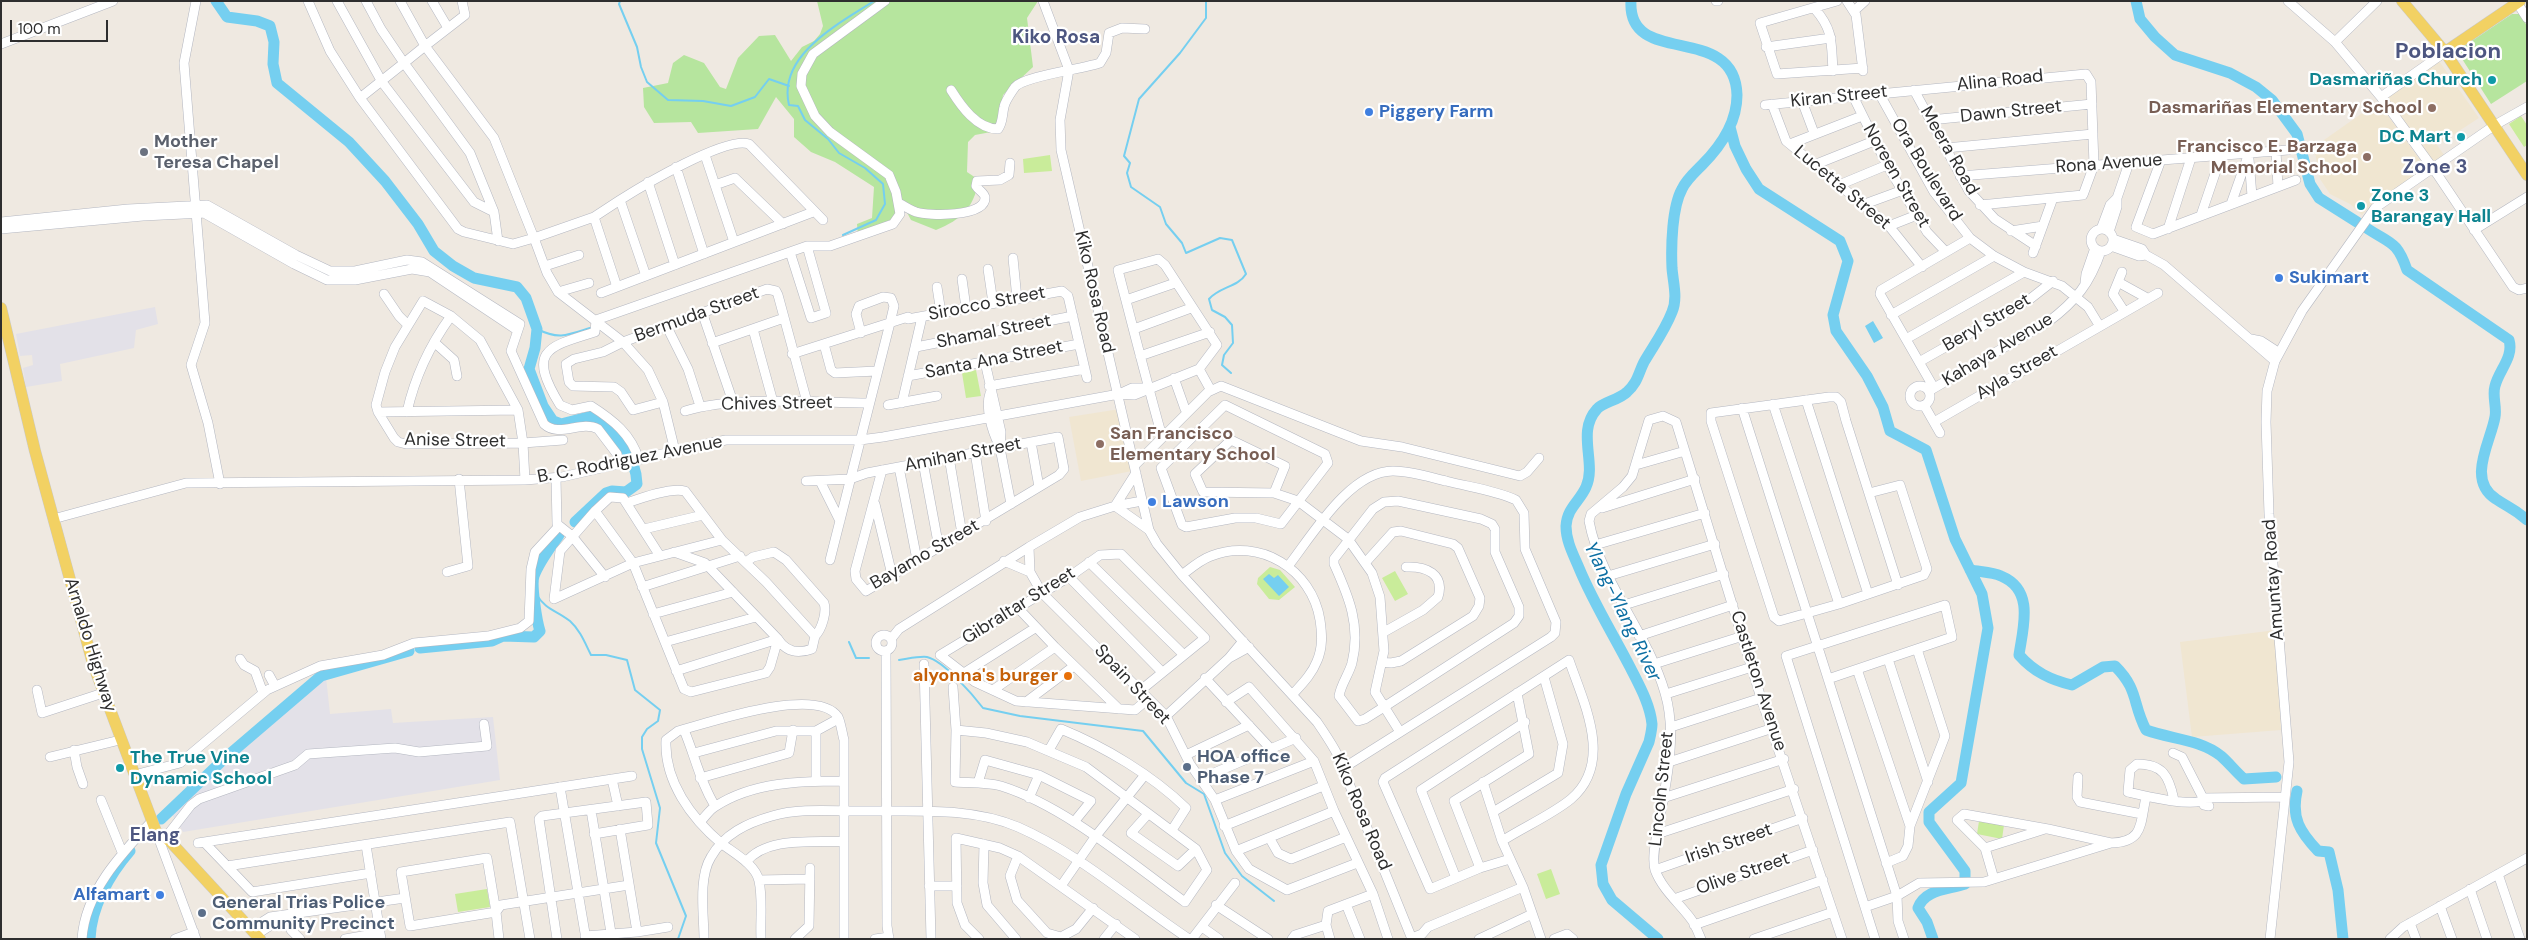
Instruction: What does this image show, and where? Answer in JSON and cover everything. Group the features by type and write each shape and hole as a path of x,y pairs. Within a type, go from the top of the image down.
{"main road":[{"path":"2402,1 2446,52 2527,176"},
{"path":"2446,52 2518,2"},
{"name":"Arnaldo Highway","path":"1,308 18,384 53,519 103,693 152,821 161,835 256,934"}],"street":[{"path":"1,44 113,1"},
{"path":"196,1 184,63 205,323 191,366 208,423 220,484"},
{"path":"308,1 330,51 360,98 458,229 513,244 534,238 594,218 648,182 676,167 739,144 749,144 813,212 823,220"},
{"path":"337,1 382,82 474,202 494,212"},
{"path":"366,1 381,30 470,152 494,212 498,241"},
{"path":"400,1 425,46 494,138 544,266 558,292 623,342 648,370 663,402 675,451"},
{"path":"432,1 448,28"},
{"path":"360,98 465,15 462,1"},
{"path":"596,320 807,246 830,246 885,229 897,220 900,214 899,203 894,185 888,175 830,132 815,116 800,86 804,69 813,54 885,1"},
{"name":"Kiko Rosa Road","path":"1044,1 1068,70 1060,120 1061,150 1149,530 1157,544 1182,574 1317,722 1344,767 1411,936"},
{"path":"1837,1 1815,9 1760,23 1766,47 1777,74 1863,70 1856,15 1847,1"},
{"path":"1854,11 1865,1"},
{"path":"2288,1 2335,42 2381,98 2433,168 2512,287 2518,290 2527,288"},
{"path":"2335,42 2377,1"},
{"path":"2518,2 2527,18"},
{"path":"1815,9 1828,23 1833,71"},
{"path":"951,90 963,109 985,126 998,130 1002,122 1004,105 1017,85 1055,72 1102,62 1106,53 1109,32 1122,28 1145,29"},
{"path":"1766,47 1831,38"},
{"path":"2381,98 2446,52"},
{"name":"Alina Road","path":"1914,90 2086,74 2091,82 2092,104"},
{"name":"Kiran Street","path":"1768,104 1914,90"},
{"name":"Meera Road","path":"1914,90 1960,176 1980,205 2034,250 2043,226"},
{"name":"Ora Boulevard","path":"1879,93 1934,192 1970,238 1994,256 2024,272 2053,281 2077,296 2088,307 2099,325"},
{"name":"Noreen Street","path":"1853,96 1887,165 1928,232 1946,252"},
{"path":"1802,101 1814,133"},
{"name":"Lucetta Street","path":"1768,104 1783,135 1790,144 1889,226 1922,267"},
{"path":"1980,205 2083,194 2094,165 2092,104"},
{"name":"Dawn Street","path":"1930,120 2092,104"},
{"name":"Amuntay Road","path":"2270,939 2288,762 2269,514 2266,422 2267,392 2276,356 2300,314 2375,208 2495,126 2527,107"},
{"path":"1790,144 1814,133 1862,116"},
{"path":"1946,148 2093,134"},
{"path":"1814,164 1874,142"},
{"name":"Rona Avenue","path":"1960,176 2288,150"},
{"path":"2276,151 2278,186"},
{"path":"2248,153 2252,196"},
{"path":"2231,204 2248,153"},
{"path":"705,156 734,242"},
{"path":"2201,215 2221,156"},
{"path":"2168,229 2191,158"},
{"path":"2161,160 2136,227 2154,234 2296,180"},
{"path":"899,203 917,212 935,214 957,214 976,209 985,200 984,194 976,186 977,181 1003,179 1009,175 1010,163"},
{"path":"2098,250 2108,237 2117,207 2116,198 2129,163"},
{"path":"1839,185 1887,165"},
{"path":"676,167 704,254"},
{"path":"715,185 735,178 783,224"},
{"path":"648,182 674,265"},
{"path":"1862,205 1903,190"},
{"path":"2474,230 2527,197"},
{"path":"2011,231 2043,226 2053,198"},
{"path":"620,200 646,276"},
{"path":"1,222 128,209 197,210 294,264 332,281 355,280 412,269 430,272 518,327 511,351 544,424 554,430 585,426 598,429 618,454 620,464"},
{"path":"1,229 197,210"},
{"path":"601,293 813,212"},
{"path":"1889,226 1917,215"},
{"path":"594,218 616,287"},
{"name":"Kahaya Avenue","path":"1931,390 2048,322 2077,296 2085,284 2086,274 2098,250 2091,239 2094,232 2108,237"},
{"path":"2108,237 2142,249 2146,255 2164,265 2251,339 2257,348 2276,356"},
{"path":"1931,390 1919,386 1912,392 1913,403 1924,405 1929,400 1931,390 1919,362 1880,294 1881,290 1970,238"},
{"path":"790,252 811,318 826,313 807,246"},
{"path":"544,266 579,255"},
{"path":"1891,315 1994,256"},
{"path":"1013,258 1017,299"},
{"path":"1160,433 1118,270 1158,260 1164,265 1191,308 1218,345 1200,369 1209,387"},
{"path":"988,269 993,303"},
{"path":"1906,339 2024,272"},
{"path":"2122,272 2113,294 2124,311"},
{"path":"962,279 966,308"},
{"name":"Beryl Street","path":"1919,362 2030,299 2053,281"},
{"path":"2118,282 2147,298"},
{"path":"558,292 589,283"},
{"path":"1126,300 1175,283"},
{"path":"937,287 941,313"},
{"name":"Bermuda Street","path":"663,402 633,410 618,388 609,386 576,387 571,385 566,367 568,362 603,352 666,325 754,293 772,290 778,295 784,318"},
{"name":"Sirocco Street","path":"792,354 908,318 1059,291 1065,292 1073,316"},
{"name":"Ayla Street","path":"1934,422 2099,325 2158,293"},
{"path":"384,294 407,324"},
{"path":"830,560 890,323 893,301 891,298 883,297 862,304 856,310 861,333"},
{"name":"Anise Street","path":"525,480 523,442 518,410 480,340 451,316 423,300 407,324 385,372 376,405 378,412 396,440 402,443 523,442 563,440"},
{"path":"1134,329 1191,308"},
{"path":"702,312 733,402"},
{"path":"408,412 416,379 434,342 451,316"},
{"path":"1073,316 1087,378"},
{"name":"Shamal Street","path":"916,347 1073,316"},
{"path":"902,403 922,317"},
{"path":"712,343 784,318 792,354 807,402"},
{"path":"596,320 595,332 556,344 549,349 544,356 547,377 560,405 572,410 591,406 601,412 631,438 638,460"},
{"path":"666,325 688,369 700,406"},
{"path":"753,329 772,402"},
{"path":"1140,356 1210,332"},
{"path":"434,342 454,360 458,376"},
{"path":"824,344 831,370 835,373 877,371"},
{"name":"Santa Ana Street","path":"908,376 1079,344"},
{"path":"985,362 990,389 988,400 994,417 994,434 1000,448 1011,504"},
{"path":"990,389 1085,369"},
{"name":"B. C. Rodriguez Avenue","path":"53,519 186,483 206,481 220,484 460,479 525,480 556,478 726,440 860,440 1119,394 1132,388 1149,388 1200,369"},
{"path":"1174,378 1185,409"},
{"path":"1114,506 1135,469 1208,392 1221,386 1361,442 1402,447 1520,476 1527,472 1539,458"},
{"path":"888,405 938,396"},
{"path":"1869,493 1900,485 1927,569 1924,575 1898,584 1839,604 1782,622 1774,616 1711,421 1711,412 1836,397 1841,402 1869,493 1898,584"},
{"path":"1806,400 1868,594"},
{"name":"Chives Street","path":"685,410 733,402 869,403"},
{"path":"1773,404 1839,604"},
{"path":"1225,405 1325,454 1328,463 1298,501 1281,524 1256,518 1235,518 1184,527 1161,468 1225,405"},
{"path":"1924,405 1940,433"},
{"path":"1742,408 1897,896 1898,920 1904,939"},
{"path":"378,412 518,410"},
{"name":"Castleton Avenue","path":"1636,466 1649,420 1663,416 1676,422 1734,605 1761,698 1784,759 1842,939"},
{"name":"Amihan Street","path":"806,481 850,479 867,473 1058,437"},
{"name":"Bayamo Street","path":"882,470 875,504 855,571 856,579 866,591 940,548 1064,471 1058,437"},
{"path":"1274,493 1286,466 1231,440 1195,474 1203,492 1274,493 1298,501 1348,539 1366,562 1378,592 1384,632 1382,662 1375,687 1377,696 1400,732"},
{"path":"1030,442 1040,487"},
{"path":"1598,509 1623,487 1632,476 1636,466 1686,451"},
{"path":"975,452 986,520"},
{"path":"950,457 962,534"},
{"path":"923,462 940,548"},
{"path":"898,467 917,560"},
{"path":"1289,565 1353,486 1373,474 1393,471 1417,474 1509,497 1522,506 1525,550 1554,615 1555,633 1344,767"},
{"path":"556,478 555,515 559,526 572,536 605,577"},
{"path":"446,572 468,566 460,479"},
{"path":"1598,509 1695,479"},
{"path":"820,481 840,521"},
{"path":"626,503 683,490 722,540 743,559 815,636"},
{"path":"660,556 623,498 614,496 595,511 560,550 554,599 632,563 660,556 674,552 722,540"},
{"path":"884,938 887,926 886,652 892,646 891,638 899,629 1028,546 1080,516 1114,506 1142,501"},
{"path":"1392,501 1487,520 1495,529 1495,552 1519,607 1520,616 1514,623 1384,707 1365,719 1358,720 1339,696 1352,664 1356,639 1352,607 1333,562 1348,539 1373,508 1392,501"},
{"path":"875,504 892,575"},
{"path":"1114,506 1149,530"},
{"name":"Lincoln Street","path":"1598,509 1591,514 1589,521 1595,545 1608,576 1654,664 1666,694 1671,727 1669,762 1657,834 1655,870 1694,925 1701,939"},
{"path":"595,511 632,563 684,690 688,692 762,675 769,671 778,639"},
{"path":"1595,545 1705,512"},
{"path":"644,529 703,515"},
{"path":"134,775 180,763 263,693 320,666 383,655 414,643 488,636 520,628 529,620 531,569 535,552 559,526"},
{"path":"1366,562 1393,532 1401,531 1453,544 1461,553 1480,598 1480,606 1473,616 1401,661 1382,662"},
{"path":"1608,576 1715,544"},
{"path":"1004,562 1030,572 1028,546"},
{"path":"642,587 708,567 774,552 786,560 824,603 820,630 815,636 812,649 798,652 785,648 708,567 700,561 674,552"},
{"path":"1182,574 1211,556 1228,552 1260,554 1276,558 1289,565 1312,594 1319,610 1322,644 1310,676 1292,694"},
{"name":"Gibraltar Street","path":"1141,690 1205,638 1122,554 1100,555 1068,577 940,655 964,674 1016,701 1135,710 1148,699"},
{"path":"1089,562 1184,655"},
{"path":"1384,632 1423,610 1438,598 1440,583 1437,576 1419,566 1406,567"},
{"name":"Spain Street","path":"1030,572 1042,593 1166,716 1186,755 1215,800 1236,852 1249,869 1287,890 1356,863"},
{"path":"1624,605 1724,574"},
{"path":"1068,577 1162,672"},
{"path":"653,614 733,592"},
{"path":"1639,636 1734,605"},
{"path":"1828,679 1952,637 1945,605 1786,656 1875,939"},
{"path":"1018,608 1035,628 1119,709"},
{"path":"665,642 756,617"},
{"path":"964,674 1035,628"},
{"path":"886,652 878,649 875,641 881,635 891,638"},
{"path":"1654,664 1742,636"},
{"path":"676,671 778,639"},
{"path":"1166,716 1205,678 1229,658 1241,653 1246,644"},
{"path":"993,690 1055,647"},
{"path":"1886,863 1903,856 1908,846 1910,826 1945,736 1917,649"},
{"path":"1888,659 1928,782"},
{"path":"240,660 244,665 255,670 263,693"},
{"path":"1502,841 1571,799 1588,779 1594,756 1592,729 1569,660 1385,778 1383,782 1430,889 1480,868 1510,859"},
{"path":"924,664 931,939"},
{"path":"1026,702 1074,666"},
{"path":"1666,694 1752,666"},
{"path":"1857,669 1910,826"},
{"path":"268,675 275,686"},
{"path":"1493,812 1558,773 1563,744 1544,677"},
{"path":"1205,678 1270,748"},
{"path":"1226,702 1249,686 1314,761 1356,863 1373,894 1388,939"},
{"path":"953,687 956,730 955,782 1000,786 1029,798 1074,822 1185,902 1208,870 1196,849 1086,768 1049,750 986,733 956,730"},
{"path":"37,690 42,713 103,693"},
{"path":"1480,868 1454,801 1530,754 1518,693"},
{"path":"1671,727 1761,698"},
{"path":"761,939 759,880 746,862 721,843 678,796 666,750 666,740 684,730 777,705 824,708 838,719 844,740 844,939"},
{"path":"694,753 776,731 816,732 838,719"},
{"path":"1456,878 1421,790 1525,722"},
{"path":"175,939 195,936 161,835 190,805 199,799 295,765 308,754 395,748 419,752 486,746 484,724"},
{"path":"1186,755 1249,725"},
{"path":"1049,750 1061,728 1091,741 1144,776 1186,808 1172,830"},
{"path":"1669,762 1773,728"},
{"path":"684,730 694,753 700,778 715,806"},
{"path":"700,778 789,753 793,730"},
{"path":"816,732 816,781"},
{"path":"1200,779 1296,738"},
{"path":"50,757 120,740"},
{"path":"74,750 83,784"},
{"path":"2173,752 2182,757 2205,801"},
{"path":"1663,798 1784,759"},
{"path":"978,783 985,760 1039,774 1091,802 1074,822"},
{"path":"1215,800 1314,761"},
{"path":"2173,800 2163,771 2148,764 2136,764 2130,770 2128,792 2146,797 2173,800 2205,801 2285,797"},
{"path":"1029,798 1039,774"},
{"path":"370,873 252,892 201,843 632,776"},
{"path":"1062,886 1095,837 1144,776"},
{"path":"2078,777 2077,797 2080,802 2142,814"},
{"path":"612,779 618,806"},
{"path":"700,822 715,806 747,791 788,783 843,781"},
{"path":"1483,782 1502,841 1523,887 1541,939"},
{"path":"1224,826 1323,786"},
{"path":"560,787 586,937 611,937 668,927"},
{"path":"1657,834 1794,789"},
{"path":"1994,879 1985,848 1957,820 1960,816 1964,814 2048,829 2111,843 2126,843 2133,839 2139,831 2146,797"},
{"path":"101,800 122,852"},
{"path":"557,939 539,819 542,816 646,802 648,825 594,834"},
{"path":"591,810 611,937"},
{"path":"704,939 704,880 709,858 721,843 748,824 774,815 809,811 928,811 984,816 1018,827 1079,861 1143,908 1190,939 1202,927 1216,905 1235,883"},
{"path":"1236,852 1334,811"},
{"path":"1148,814 1130,833 1178,866 1196,849"},
{"name":"Irish Street","path":"1655,870 1803,818"},
{"path":"82,939 83,922 95,894 122,852 152,821"},
{"path":"227,866 510,822 530,939"},
{"path":"620,829 637,932"},
{"path":"1985,848 2048,829"},
{"path":"1270,839 1278,853 1292,859 1346,837"},
{"path":"979,939 965,925 957,903 956,838 984,844 1018,856 1135,939"},
{"path":"746,862 753,853 781,844 844,841"},
{"path":"1865,906 1897,896 1919,883 1973,883 1994,879 2111,843"},
{"path":"345,939 381,936 366,844"},
{"path":"984,844 983,883 987,905 1016,939"},
{"name":"Olive Street","path":"1674,899 1813,850"},
{"path":"1018,856 1010,876 1017,900 1047,933 1061,936 1076,929 1093,908"},
{"path":"498,939 496,912 487,858 401,872 410,926 496,912 501,905 629,885"},
{"path":"2390,939 2410,923 2526,860"},
{"path":"795,939 809,926 810,868"},
{"path":"2498,874 2520,939"},
{"path":"759,880 810,879"},
{"path":"1694,925 1823,880"},
{"path":"930,886 957,886"},
{"path":"1411,936 1422,934 1428,927 1523,887"},
{"path":"2470,889 2486,939"},
{"path":"1330,939 1326,925 1328,911 1373,894"},
{"path":"256,934 285,916 405,898"},
{"path":"1346,904 1360,939"},
{"path":"1216,905 1268,939"},
{"path":"2440,906 2452,939"},
{"path":"1754,939 1833,912"},
{"path":"1479,939 1532,914"},
{"path":"2410,923 2416,939"},
{"path":"1104,939 1116,924"},
{"path":"1292,939 1296,935 1326,925"},
{"path":"1202,927 1219,939"},
{"path":"291,930 300,939"},
{"path":"1554,939 1567,934 1573,939"}],"shaded area":[{"name":"Dasmariñas Elementary School","path":"2439,61 2479,118 2437,145 2444,155 2434,163 2386,97"},
{"name":"Francisco E. Barzaga Memorial School","path":"2378,102 2426,168 2370,206 2362,215 2350,204 2330,194 2320,179 2314,147"},
{"path":"155,307 158,324 136,330 134,348 60,364 62,381 26,387 23,368 33,365 32,355 20,356 16,334"},
{"name":"San Francisco Elementary School","path":"1120,409 1132,471 1081,481 1069,417"},
{"path":"2276,630 2281,730 2192,737 2180,642"},
{"path":"326,677 330,714 391,709 393,723 493,717 500,780 183,832 171,813"}],"green space":[{"path":"817,1 1038,1 1027,18 1033,67 1003,95 1000,117 991,132 975,135 968,142 967,172 979,180 970,206 953,222 936,230 911,220 904,207 895,205 895,219 858,237 857,224 872,218 874,187 835,162 811,152 794,137 794,119 776,97 758,129 698,133 691,122 654,123 644,107 643,88 668,83 673,63 684,55 704,63 720,87 726,89 738,58 759,36 775,35 791,61 802,47 814,41 820,34 823,26"},
{"path":"2512,14 2520,14 2527,26 2527,81 2491,104 2457,51"},
{"path":"2521,116 2527,125 2527,145 2524,147 2509,124"},
{"path":"1050,155 1052,171 1024,173 1023,159"},
{"path":"976,370 981,396 966,398 962,373"},
{"path":"1270,567 1280,570 1295,587 1279,600 1269,599 1257,584 1258,578"},
{"path":"1395,571 1408,594 1395,601 1382,578"},
{"path":"1979,821 2004,825 2002,839 1977,834"},
{"path":"1551,869 1560,894 1546,899 1537,874"},
{"path":"487,889 490,907 458,912 455,894"}],"water":[{"path":"1873,321 1883,338 1874,343 1865,326"},
{"path":"1269,574 1274,578 1278,575 1289,587 1279,596 1263,579"}],"waterway":[{"path":"216,1 227,17 257,21 270,26 274,42 273,64 277,83 349,142 385,181 418,224 434,251 453,266 474,278 517,287 526,298 537,329 535,348 529,369 543,406 553,421 561,424 592,416 623,445 636,473 637,484 626,492 612,491 606,493 575,522"},
{"path":"620,1 619,4 637,47 641,67 647,82 668,100 703,101 731,106 755,97 769,79 789,86"},
{"path":"843,235 876,220 885,204 883,184 865,168 839,153 828,139 805,120 798,106 789,105 788,87 792,71 814,42 874,1"},
{"path":"1206,1 1206,18 1180,53 1139,99 1124,156 1130,163 1127,173 1131,187 1160,207 1166,224 1182,243 1186,253 1220,238 1232,240 1246,274 1238,282 1209,299 1212,310 1225,317 1232,325 1233,343 1224,355 1222,365 1231,373"},
{"name":"Ylang-Ylang River","path":"1631,1 1634,22 1646,34 1662,41 1702,51 1719,59 1732,73 1737,95 1731,125 1709,158 1686,182 1676,206 1672,238 1674,307 1663,331 1631,388 1624,395 1597,409 1591,418 1587,437 1589,478 1586,487 1571,509 1566,526 1574,558 1590,593 1647,702 1652,724 1649,742 1626,794 1601,865 1603,884 1612,900 1658,939"},
{"path":"2136,1 2140,19 2155,37 2175,55 2230,73 2256,87 2272,100 2297,134 2310,184 2319,198 2357,222"},
{"path":"1730,127 1735,146 1746,169 1759,189 1840,241 1848,261 1833,315 1836,331 1867,376 1883,407 1890,431 1926,450 1955,539 1982,594 1988,628 1961,783 1929,812 1929,822 1965,871 1965,884 1938,891 1921,902 1918,908 1927,922 1933,939"},
{"path":"2368,229 2396,248 2407,270 2509,340 2508,358 2495,386 2495,417 2481,471 2487,491 2527,520"},
{"path":"537,329 551,334 564,335 590,328"},
{"path":"420,648 492,641 503,636 534,637 540,631 534,595 534,576 559,535"},
{"path":"1970,570 2001,576 2012,582 2019,590 2024,610 2019,655 2037,671 2057,681 2072,685 2103,667 2115,666 2132,690 2146,730 2213,750 2244,779 2276,777"},
{"path":"536,594 547,607 565,617 577,628 591,655 606,655 627,660 635,690 660,710 658,721 647,729 642,737 642,749 660,808 656,843 686,916 678,939"},
{"path":"849,642 856,658 869,658"},
{"path":"161,819 224,759 321,676 409,651"},
{"path":"899,660 917,657 927,657 934,660 958,679 983,708 1020,716 1143,731 1186,783 1204,794 1225,853 1242,876 1274,901"},
{"path":"2297,791 2295,809 2298,824 2318,851 2329,852 2338,890 2343,939"},
{"path":"90,939 91,927 98,903 115,870 130,851"}],"place":[{"name":"Dasmariñas Church","path":"2492,80"},
{"name":"Dasmariñas Elementary School","path":"2432,108"},
{"name":"Piggery Farm","path":"1369,112"},
{"name":"DC Mart","path":"2461,137"},
{"name":"Mother Teresa Chapel","path":"144,152"},
{"name":"Francisco E. Barzaga Memorial School","path":"2367,157"},
{"name":"Zone 3 Barangay Hall","path":"2361,206"},
{"name":"Sukimart","path":"2279,278"},
{"name":"San Francisco Elementary School","path":"1100,444"},
{"name":"Lawson","path":"1152,502"},
{"name":"alyonna's burger","path":"1068,676"},
{"name":"HOA office Phase 7","path":"1187,767"},
{"name":"The True Vine Dynamic School","path":"120,768"},
{"name":"Alfamart","path":"160,895"},
{"name":"General Trias Police Community Precinct","path":"202,913"}],"district":[{"name":"Kiko Rosa","path":"1056,38"},
{"name":"Poblacion","path":"2448,52"},
{"name":"Zone 3","path":"2435,168"},
{"name":"Elang","path":"155,836"}]}
